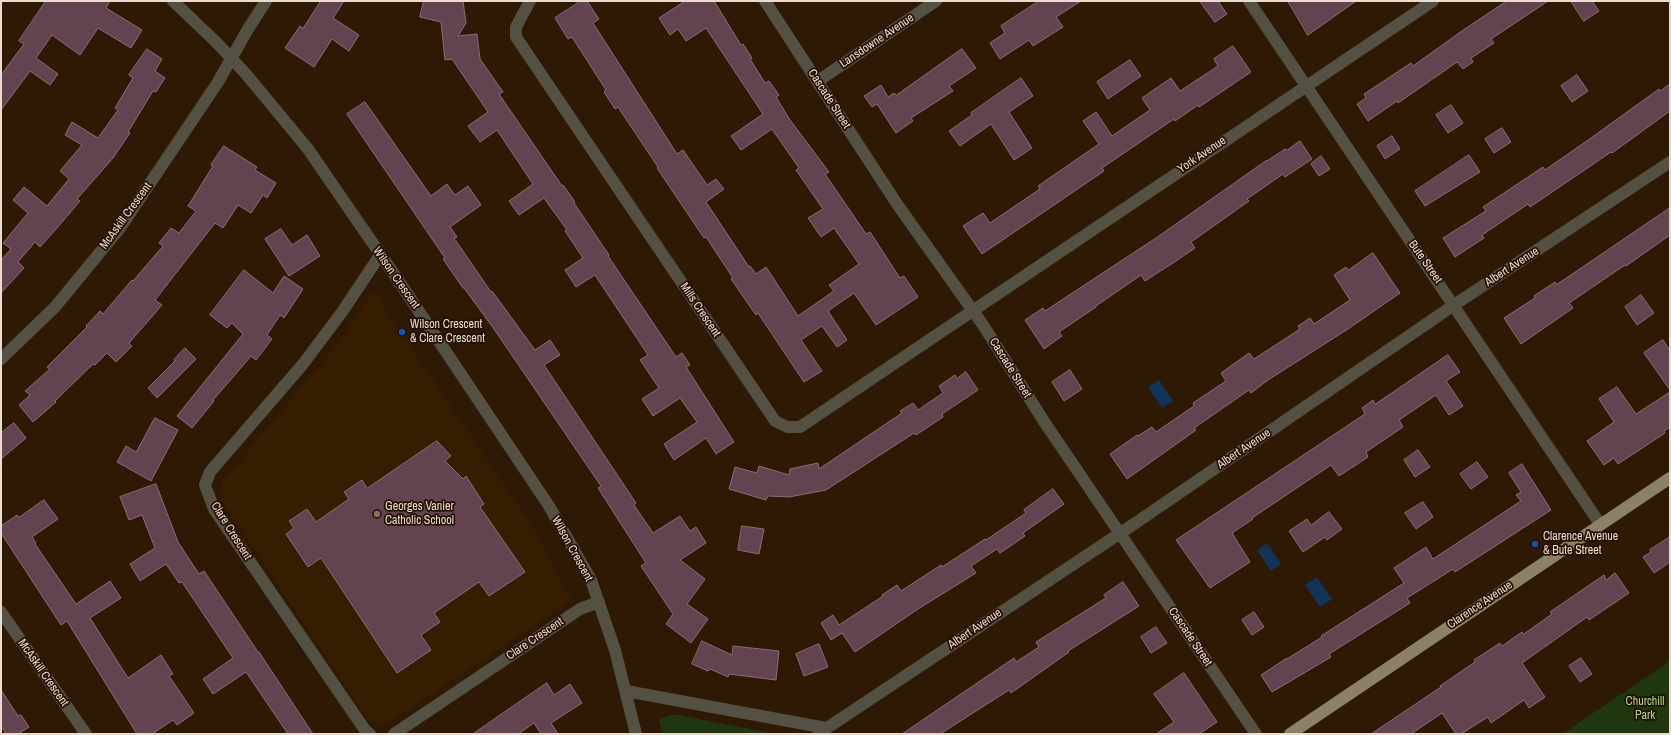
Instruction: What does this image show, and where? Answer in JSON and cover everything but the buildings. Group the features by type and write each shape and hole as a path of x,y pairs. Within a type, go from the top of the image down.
{"main road":[{"name":"Clarence Avenue","path":"1290,734 1670,478"}],"street":[{"name":"Wilson Crescent","path":"173,1 246,74 308,149 396,277 549,506 591,580 626,691 636,734"},
{"name":"McAskill Crescent","path":"1,359 55,307 120,228 218,82 266,1"},
{"name":"Mills Crescent","path":"530,1 516,27 516,37 775,421 787,427 800,427 972,310"},
{"name":"Cascade Street","path":"764,1 818,81 897,204 972,310 1045,423 1256,734"},
{"name":"Lansdowne Avenue","path":"818,81 936,1"},
{"name":"Bute Street","path":"1249,1 1600,524"},
{"name":"York Avenue","path":"972,310 1433,1"},
{"name":"Albert Avenue","path":"822,731 1120,533 1454,305 1670,162"},
{"name":"Clare Crescent","path":"370,734 360,723 214,508 205,485 210,472 303,364 342,312 380,255"},
{"name":"Clare Crescent","path":"394,734 580,609 599,602"},
{"name":"McAskill Crescent","path":"1,612 86,734"},
{"path":"626,691 822,731"}],"shaded area":[{"name":"Georges Vanier Catholic School","path":"375,293 533,527 572,600 390,722 378,725 368,720 222,501 220,491 222,482 331,352 371,294"}],"green space":[{"name":"Churchill Park","path":"1670,661 1670,734 1562,734"},
{"path":"668,715 678,715 776,734 662,734 659,720"}],"water":[{"path":"1159,380 1173,401 1162,408 1148,387"},
{"path":"1267,543 1281,564 1271,571 1257,550"},
{"path":"1317,577 1332,599 1320,607 1305,585"}],"place":[{"name":"Wilson Crescent & Clare Crescent","path":"402,332"},
{"name":"Georges Vanier Catholic School","path":"377,514"},
{"name":"Clarence Avenue & Bute Street","path":"1535,544"}]}
